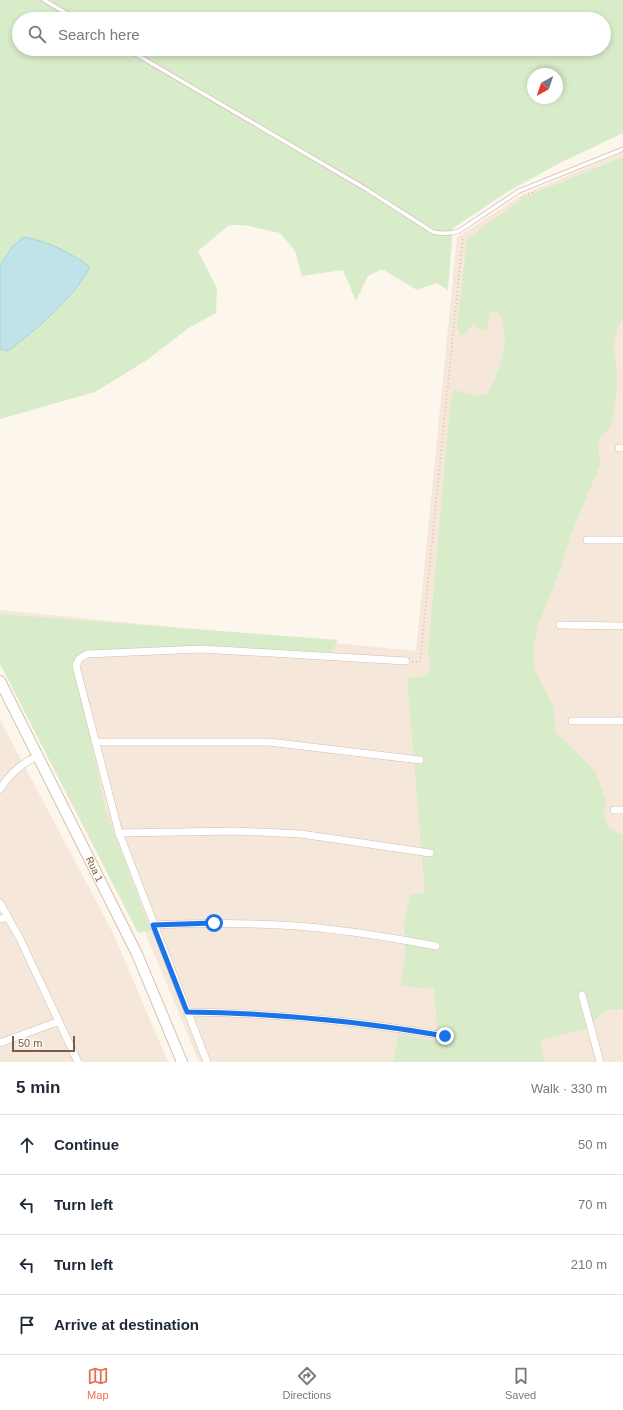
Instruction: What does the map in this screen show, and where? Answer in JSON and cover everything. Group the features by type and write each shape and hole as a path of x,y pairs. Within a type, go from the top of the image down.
{"street":[{"path":"587,540 623,540"},
{"path":"560,626 623,626"},
{"path":"207,1062 153,925 119,833 76,666 79,659 87,654 200,649 406,661"},
{"name":"Rua 1","path":"0,680 137,954 182,1062"},
{"path":"572,721 623,721"},
{"path":"95,742 269,742 420,760"},
{"path":"0,789 10,774 28,760 38,756"},
{"path":"614,810 623,810"},
{"path":"119,833 237,831 301,834 430,853"},
{"path":"0,903 20,939 78,1062"},
{"path":"0,919 8,917"},
{"path":"153,925 214,923 307,927 372,934 436,946"},
{"path":"582,996 600,1062"},
{"path":"187,1012 254,1013 321,1018 445,1036"},
{"path":"0,1043 58,1022"}],"lane":[{"path":"44,0 64,12"},
{"path":"139,56 366,189 433,232 439,234 458,231 519,191 623,149"}],"path":[{"path":"515,202 543,188"},
{"path":"406,661 420,662 462,237 469,233"}],"shaded area":[{"path":"623,152 623,1062 199,1062 140,920 0,662 0,610 416,651 457,237 522,195"},
{"path":"0,720 112,931 168,1062 0,1062"}],"green space":[{"path":"0,0 623,0 623,133 560,163 509,191 453,228 448,290 436,283 417,290 382,269 368,276 356,301 343,270 302,276 295,251 280,233 244,225 229,225 198,251 217,288 216,313 190,327 147,360 95,392 0,419"},
{"path":"623,157 623,318 617,328 613,347 617,387 611,427 601,436 598,445 600,465 572,532 561,567 538,626 533,649 535,670 554,708 556,733 595,771 606,801 603,813 609,828 623,835 623,1009 607,1010 586,1029 540,1040 545,1062 394,1062 398,1034 436,1041 437,1029 434,989 401,986 405,953 404,926 410,894 425,893 407,678 422,677 429,672 431,666 428,653 451,396 454,390 479,396 487,394 503,355 505,334 500,314 493,311 489,314 487,330 479,329 473,324 464,335 460,334 457,328 467,239 523,198"},
{"path":"0,614 338,640 329,657 155,651 87,654 76,666 105,809 151,931 138,933 0,664"}],"water":[{"path":"24,237 41,241 58,248 90,267 74,291 54,313 8,351 0,349 0,266 12,247"}],"route":[{"path":"214,923 153,925 187,1012 254,1013 321,1018 402,1028 445,1036"}]}
